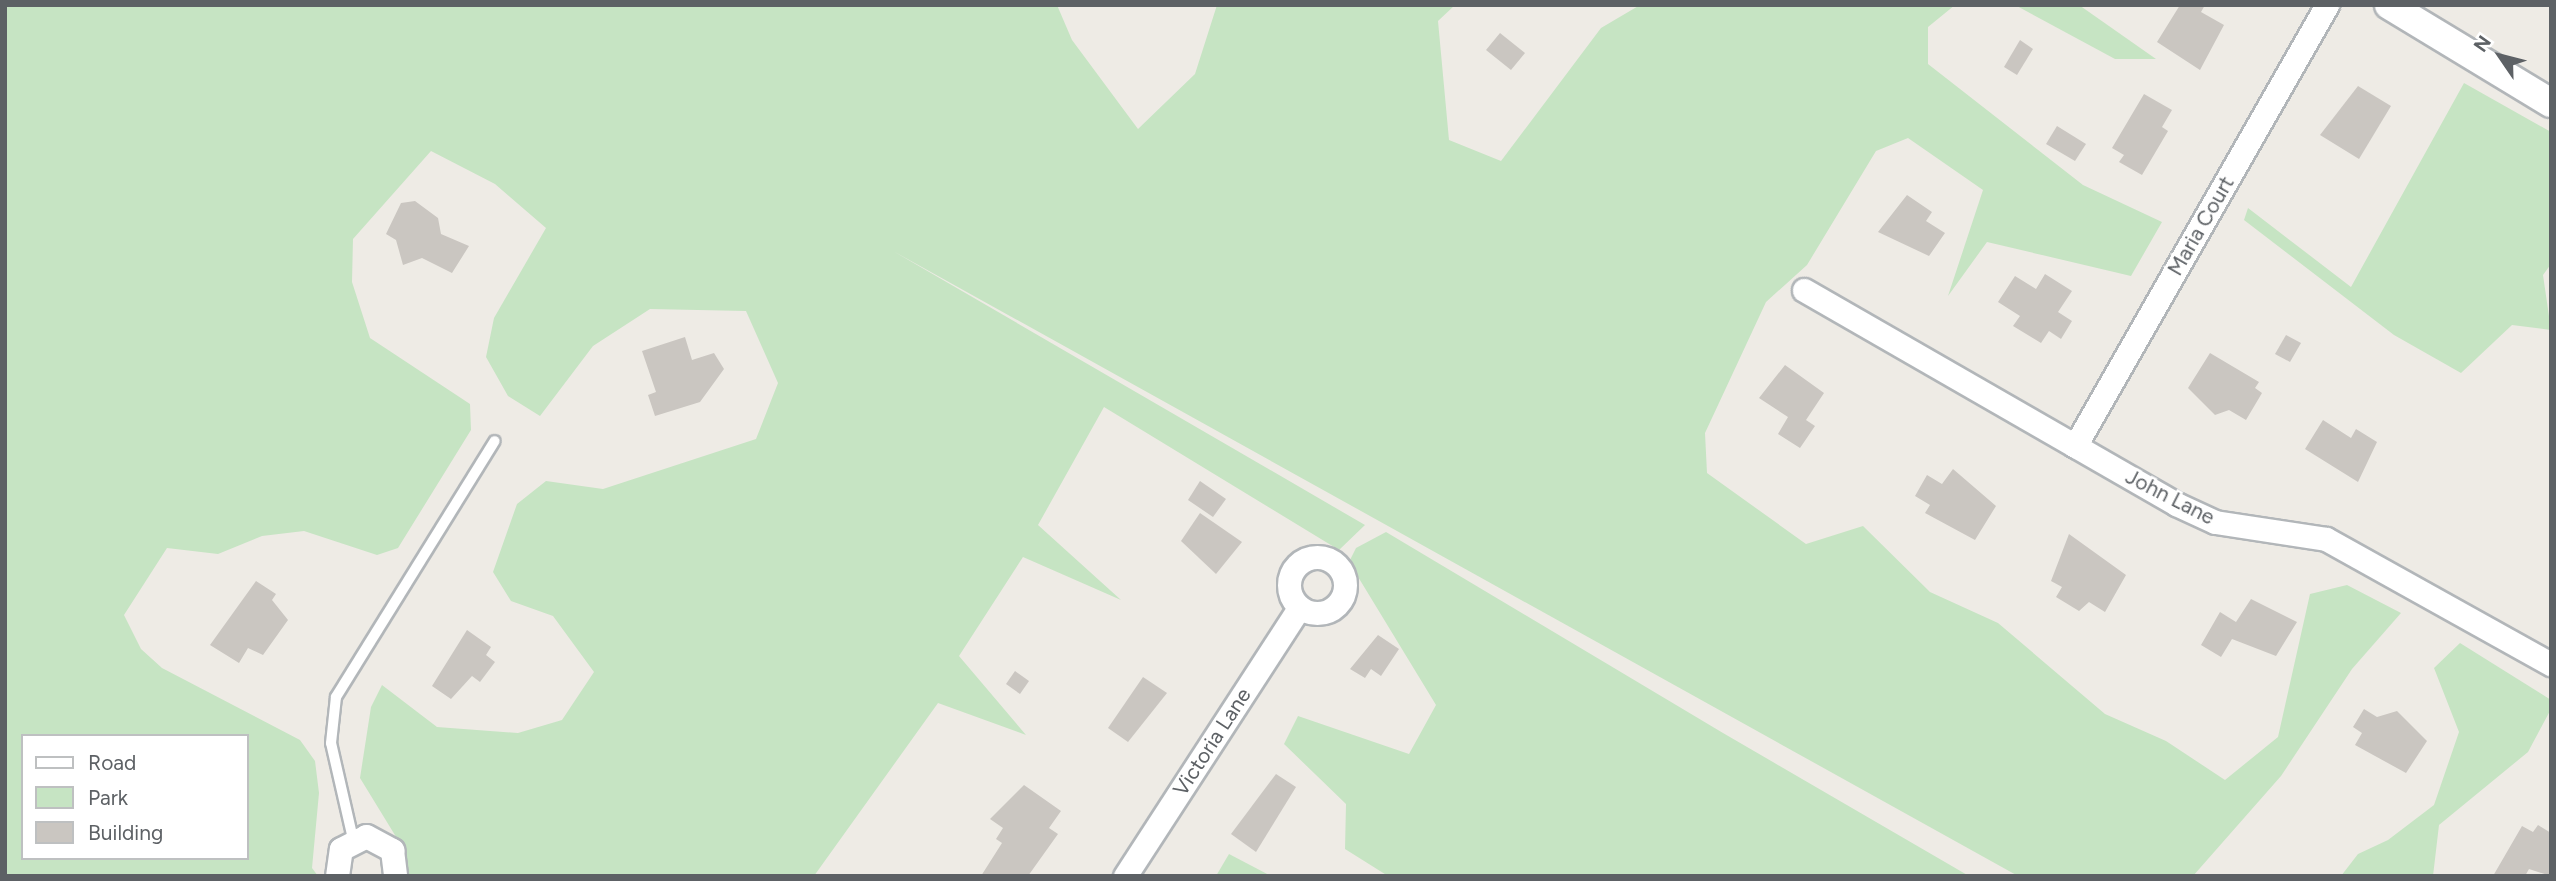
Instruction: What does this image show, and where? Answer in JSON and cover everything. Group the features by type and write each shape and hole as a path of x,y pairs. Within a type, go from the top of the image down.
{"street":[{"name":"Maria Court","path":"2075,446 2327,5"},
{"path":"2389,5 2551,103"},
{"name":"John Lane","path":"1804,290 2075,446 2215,522 2326,539 2551,664"},
{"name":"Victoria Lane","path":"1125,876 1299,607"},
{"path":"337,876 337,858 353,839 386,842 396,860 395,876"}],"lane":[{"path":"353,839 331,743 336,697 495,441"}],"green space":[{"path":"5,5 1057,5 1072,40 1138,129 1195,74 1217,5 1455,5 1438,21 1449,140 1501,161 1601,28 1640,5 1955,5 1928,27 1928,64 2083,185 2162,222 2131,276 1987,242 1948,296 1983,190 1908,138 1876,151 1807,265 1766,302 1705,433 1707,473 1806,544 1863,526 1930,592 1998,623 2105,714 2166,741 2225,780 2278,737 2310,594 2347,585 2401,613 2352,669 2281,776 2193,876 2018,876 893,251 1365,525 1339,550 1104,407 1038,525 1121,600 1023,557 959,656 1026,735 938,703 814,876 407,876 401,845 360,778 371,707 382,685 437,727 518,733 562,720 594,672 553,616 511,601 493,572 517,504 546,481 603,489 756,439 778,383 746,311 650,309 593,346 540,416 508,396 486,357 494,318 546,228 495,184 431,151 353,239 352,282 370,338 470,404 471,430 398,548 377,555 304,531 262,536 218,554 167,548 124,615 141,649 162,668 300,740 315,761 319,793 312,868 318,876 5,876"},
{"path":"2015,5 2079,5 2156,59 2115,59"},
{"path":"2464,83 2551,132 2551,264 2543,275 2551,330 2512,325 2461,373 2394,335 2244,220 2248,208 2351,287"},
{"path":"1386,532 1969,876 1388,876 1345,849 1346,804 1284,744 1298,716 1409,754 1436,705 1349,562 1356,548"},
{"path":"2460,643 2551,700 2551,709 2528,752 2439,825 2433,876 2341,876 2358,854 2388,840 2434,805 2459,732 2434,668"},
{"path":"1229,854 1271,876 1216,876"}],"building":[{"path":"2180,5 2205,5 2201,12 2224,25 2200,70 2157,42"},
{"path":"1500,33 1525,53 1511,70 1486,50"},
{"path":"2020,40 2033,49 2017,75 2004,67"},
{"path":"2358,86 2391,106 2359,159 2320,135"},
{"path":"2144,94 2172,110 2162,127 2168,131 2142,175 2119,162 2124,155 2112,148"},
{"path":"2057,126 2086,144 2075,161 2046,144"},
{"path":"1907,195 1932,212 1926,221 1945,233 1929,256 1878,232"},
{"path":"415,201 438,218 441,234 469,246 452,273 422,258 403,265 396,240 386,234 401,203"},
{"path":"2045,274 2072,291 2058,312 2072,321 2061,339 2049,331 2041,343 2013,326 2020,316 1998,302 2015,276 2036,289"},
{"path":"2286,335 2301,343 2290,362 2275,354"},
{"path":"685,337 692,360 714,353 724,369 700,402 655,416 648,395 656,392 642,351"},
{"path":"2210,353 2259,382 2255,388 2262,393 2246,420 2229,410 2215,415 2188,388"},
{"path":"1785,365 1824,393 1806,420 1815,426 1800,448 1778,434 1788,417 1759,398"},
{"path":"2323,420 2351,438 2356,429 2377,442 2358,482 2305,449"},
{"path":"1953,469 1996,506 1975,540 1925,513 1930,505 1915,496 1927,475 1942,484"},
{"path":"1200,481 1226,499 1213,517 1188,500"},
{"path":"1200,513 1242,542 1216,574 1181,541"},
{"path":"2069,534 2126,575 2105,612 2089,602 2079,611 2056,597 2062,587 2051,581"},
{"path":"256,581 276,594 272,600 288,620 263,655 248,648 239,663 210,645"},
{"path":"2251,599 2297,622 2276,656 2232,639 2221,657 2201,645 2220,612 2236,622"},
{"path":"467,630 491,647 486,655 495,662 480,682 472,676 451,699 432,686"},
{"path":"1378,635 1399,649 1381,676 1371,669 1365,678 1350,669"},
{"path":"1015,671 1029,681 1020,694 1006,684"},
{"path":"1143,677 1167,693 1128,742 1108,728"},
{"path":"2364,709 2377,717 2397,711 2427,741 2406,773 2355,745 2362,733 2353,727"},
{"path":"1276,774 1296,787 1256,852 1231,834"},
{"path":"1024,785 1061,811 1049,828 1058,834 1028,876 981,876 1002,843 996,839 1003,828 990,819"},
{"path":"2538,825 2551,833 2551,876 2529,869 2525,876 2493,876 2522,826 2533,832"}]}
